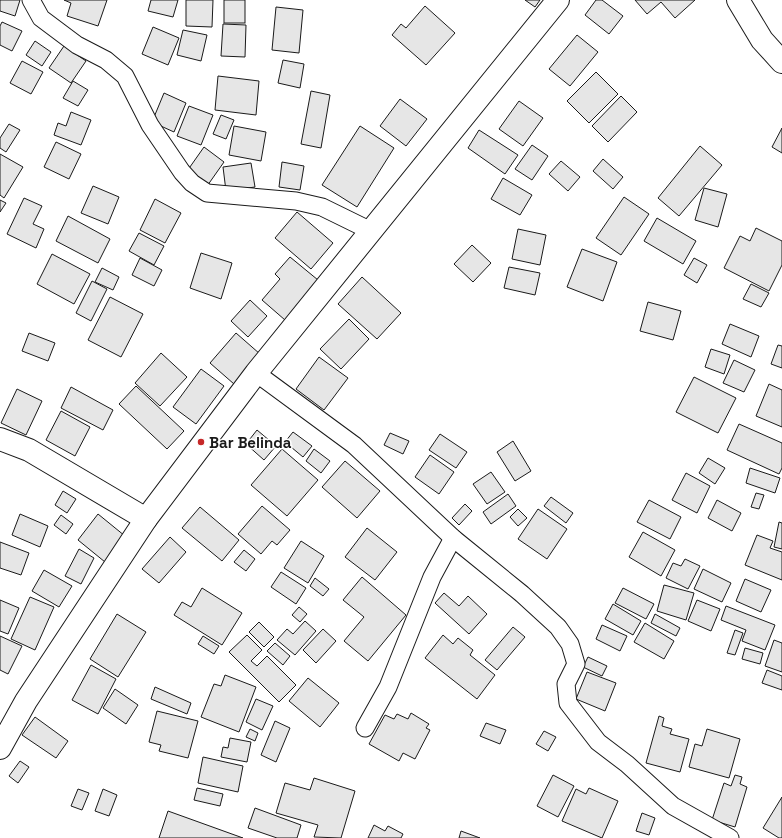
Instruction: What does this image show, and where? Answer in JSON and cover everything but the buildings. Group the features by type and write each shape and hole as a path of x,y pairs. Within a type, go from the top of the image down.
{"main road":[{"path":"0,748 26,701 146,520 256,373 558,0"},
{"path":"738,0 762,40 782,62"},
{"path":"0,439 29,450 146,520"}],"street":[{"path":"31,0 41,18 77,45 106,60 125,76 150,125 182,172 192,183 207,193 296,201 322,207 371,231"},
{"path":"256,373 354,445 453,538 522,594 558,627 570,644 576,664 566,684 568,703 598,742 627,764 673,806 730,838"},
{"path":"364,728 388,687 432,577 453,538"}],"place":[{"name":"Bar Belinda","path":"201,442"}]}
